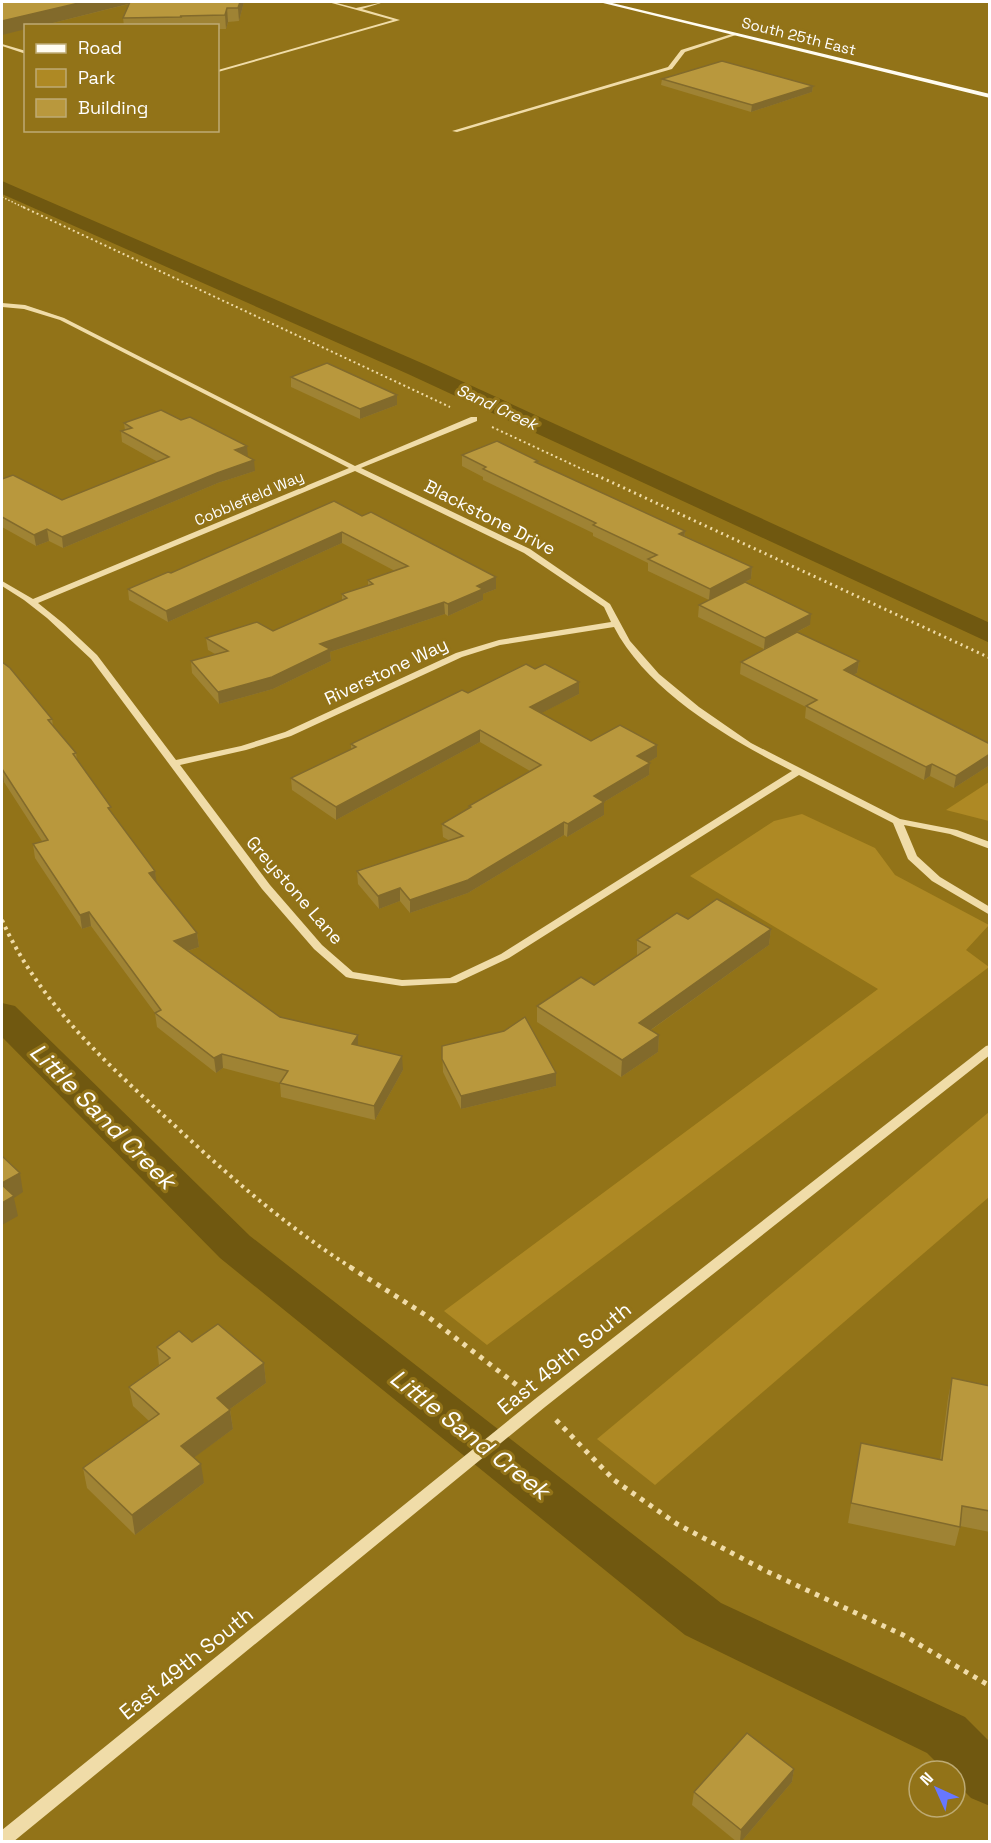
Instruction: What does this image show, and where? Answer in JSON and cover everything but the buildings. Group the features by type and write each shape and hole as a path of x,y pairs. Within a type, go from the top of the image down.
{"main road":[{"name":"South 25th East","path":"602,2 990,96"}],"street":[{"path":"219,72 398,20 330,2"},
{"path":"356,9 382,2"},
{"path":"455,131 670,68 683,51 736,34"},
{"path":"2,45 24,51"},
{"name":"Blackstone Drive","path":"2,305 25,308 62,319 217,399 526,551 607,606 626,642 656,676 696,709 748,745 897,821 952,832 990,846"},
{"name":"Cobblefield Way","path":"33,602 474,419"},
{"name":"Greystone Lane","path":"2,583 33,602 62,625 94,657 266,887 318,947 350,975 402,983 452,981 505,956 798,771"},
{"name":"Riverstone Way","path":"173,764 243,748 288,734 469,652 499,643 617,624"},
{"path":"897,821 912,857 936,879 990,912"},
{"name":"East 49th South","path":"2,1840 522,1417 990,1049"}],"path":[{"path":"2,920 16,951 66,1017 104,1061 253,1197 345,1264 454,1336 540,1403 633,1496 699,1537 951,1659 990,1686"}],"green space":[{"path":"989,782 989,821 946,810"},
{"path":"802,814 875,848 895,875 989,925 966,950 989,967 487,1345 444,1311 878,989 690,876 774,821"},
{"path":"989,1112 989,1197 655,1485 597,1439"}],"waterway":[{"name":"Sand Creek","path":"2,187 416,369 990,634"},
{"name":"Little Sand Creek","path":"2,1015 235,1247 703,1619 946,1735 990,1780"}]}
